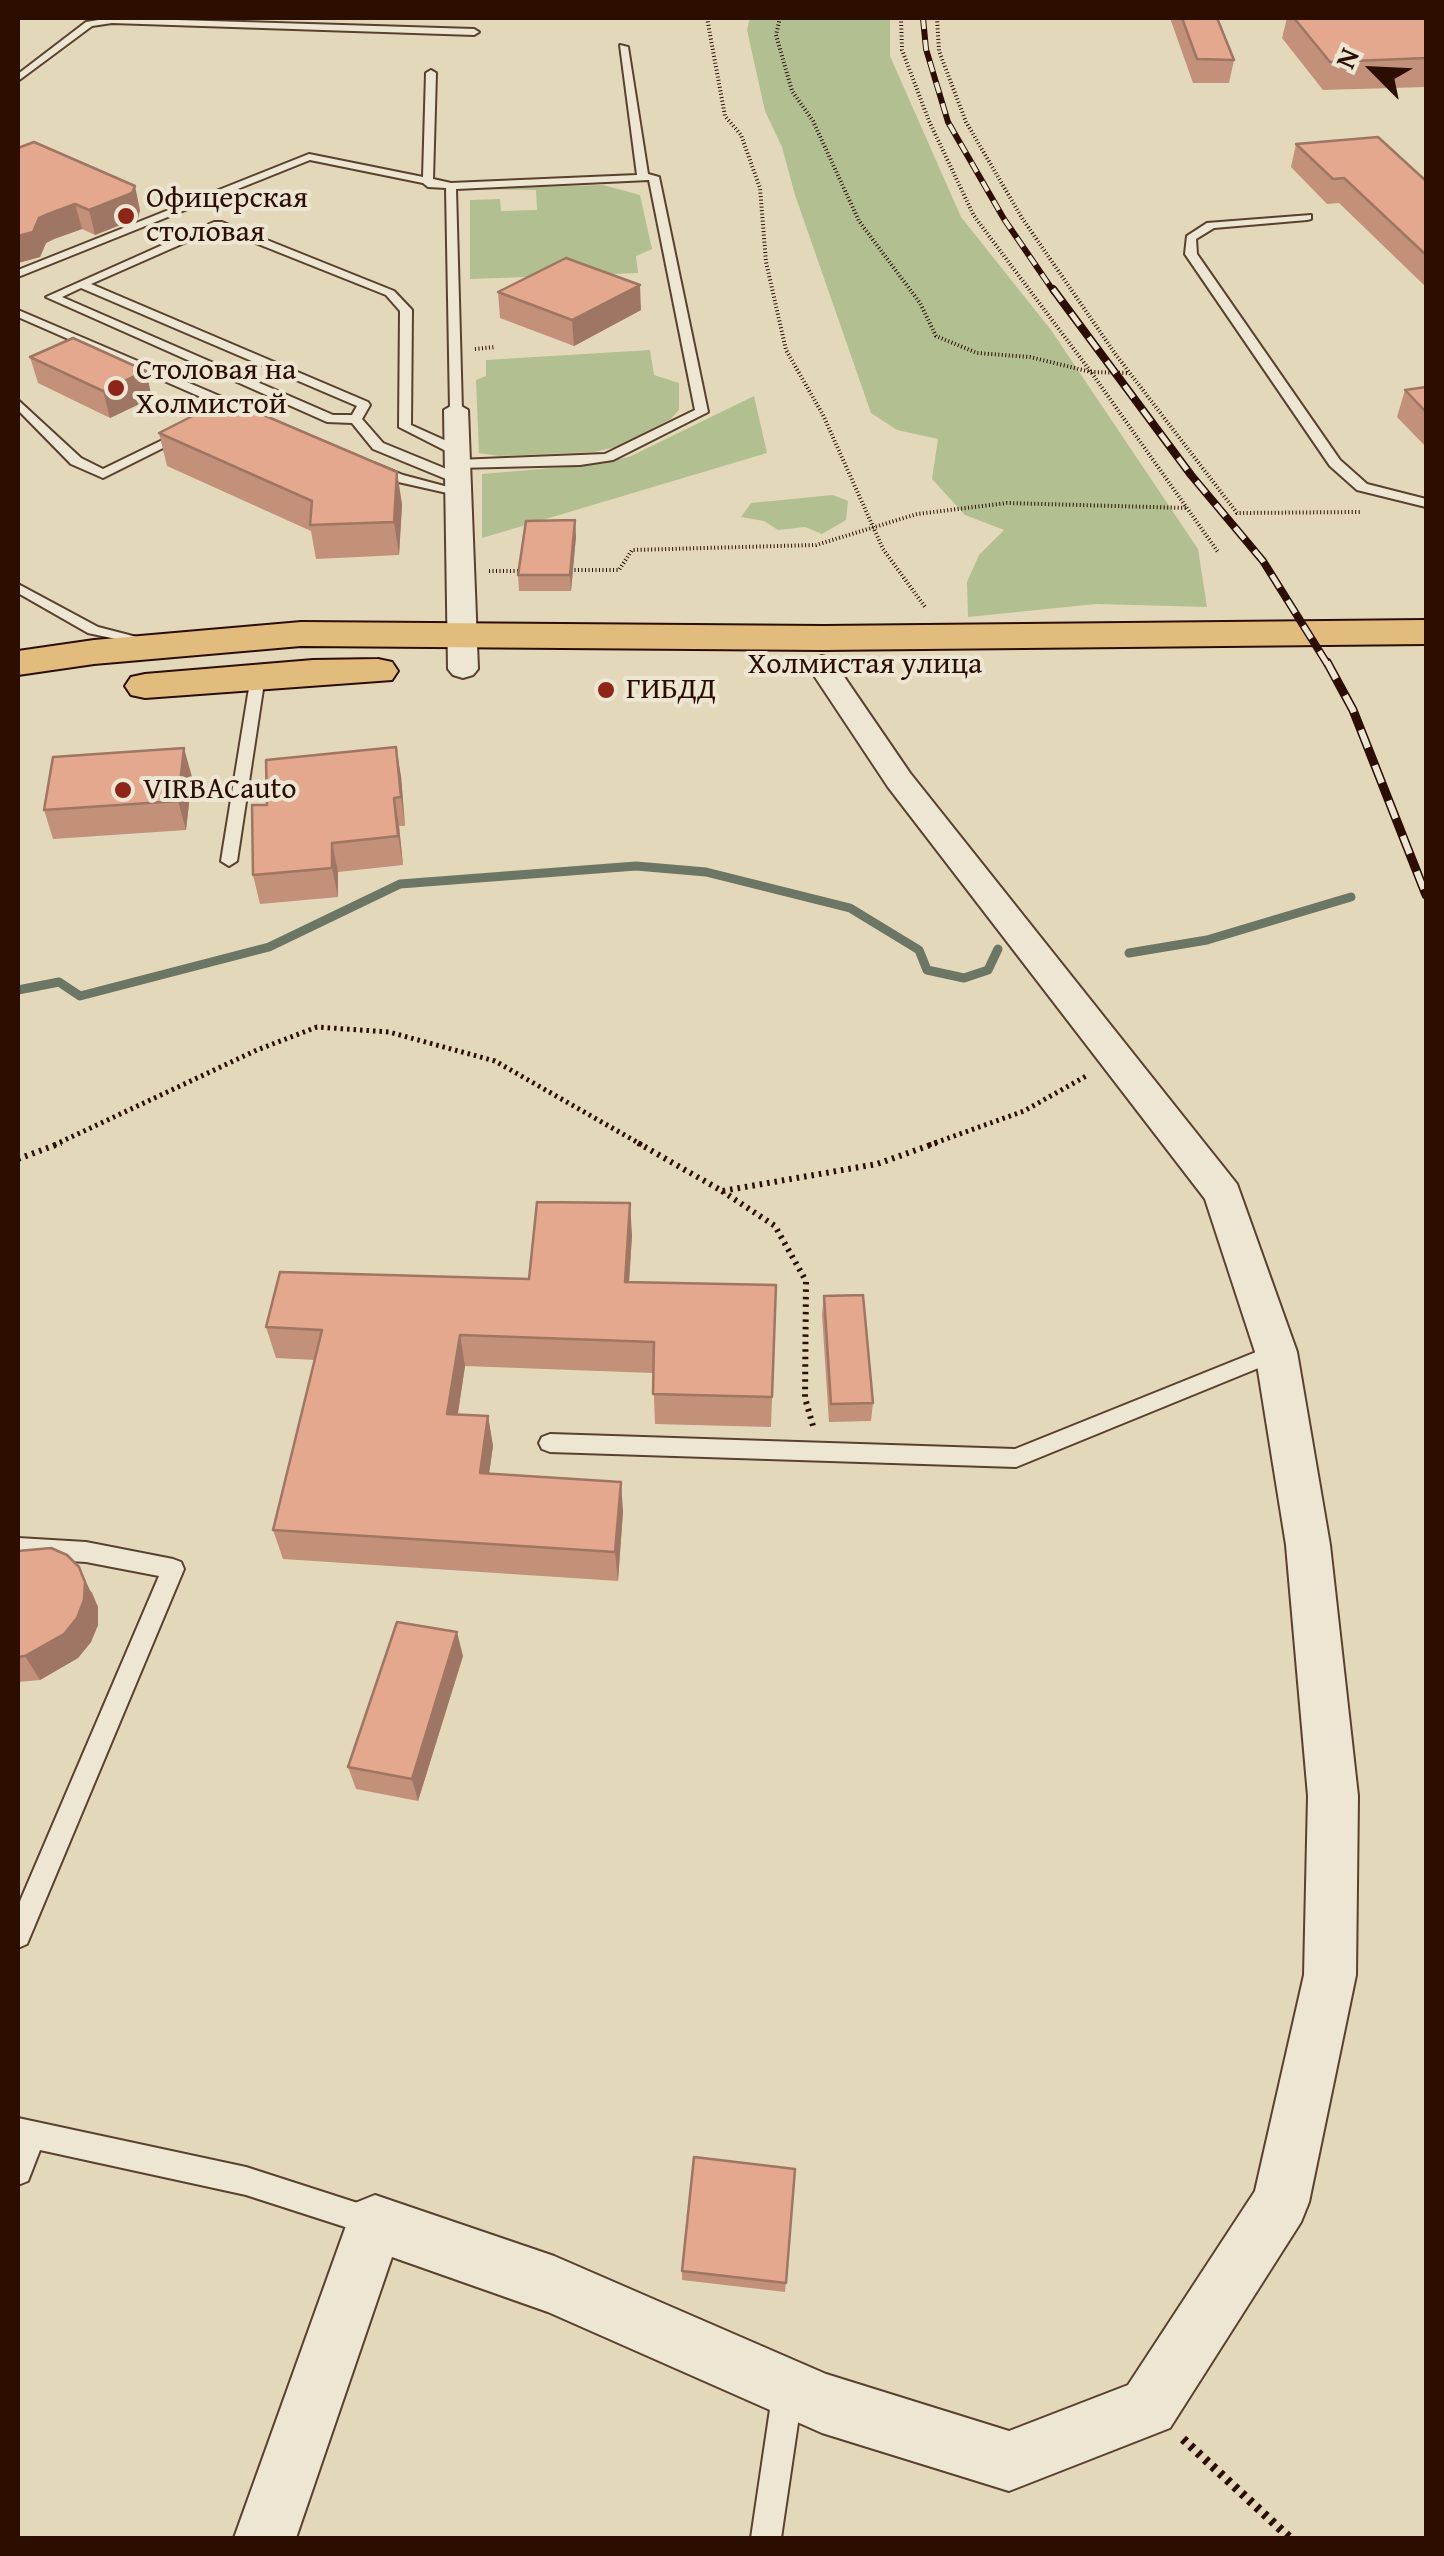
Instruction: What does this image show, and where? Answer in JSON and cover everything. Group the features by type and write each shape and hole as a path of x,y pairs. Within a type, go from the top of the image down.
{"highway":[{"path":"1346,648 1426,632"},
{"name":"Холмистая улица","path":"18,663 302,634 461,651 822,665 1346,648"},
{"name":"Холмистая улица","path":"18,698 258,676 461,651 948,638 1346,648"},
{"path":"1346,648 1426,662"}],"street":[{"path":"456,410 461,651"},
{"path":"265,2538 375,2223 554,2286 822,2403 1010,2462 1149,2407 1282,2202 1330,1975 1333,1796 1308,1544 1276,1352 1223,1194 899,780 822,665"}],"lane":[{"path":"18,78 89,24 112,20 474,32"},
{"path":"623,46 642,177"},
{"path":"428,184 431,73"},
{"path":"18,274 310,157 452,186 654,176 702,412 608,457 399,478 364,463"},
{"path":"452,186 456,410"},
{"path":"1307,216 1212,225 1192,238 1192,254 1335,463 1362,488 1426,503"},
{"path":"356,419 330,419 52,297 218,224 390,293 406,310 405,427 457,471"},
{"path":"81,284 364,405 356,419"},
{"path":"19,313 259,417"},
{"path":"66,334 101,318"},
{"path":"18,404 76,461 103,474 200,426"},
{"path":"356,419 378,446 457,471"},
{"path":"18,588 93,630 164,646"},
{"path":"229,861 258,676"},
{"path":"550,1443 1016,1458 1276,1352"},
{"path":"18,1548 86,1552 173,1569 18,1935"},
{"path":"18,2171 25,2134 246,2181 375,2223"},
{"path":"766,2538 788,2388"}],"path":[{"path":"707,18 725,116 741,135 760,188 766,262 786,350 822,415 883,549 948,638"},
{"path":"780,18 776,35 792,91 813,121 859,221 920,303 936,336 976,353 1030,356 1091,372 1129,373"},
{"path":"901,18 902,50 974,216 1091,372 1218,552"},
{"path":"937,18 938,51 966,122 1022,218 1129,373 1237,513 1396,511 1407,500"},
{"path":"547,570 619,570 632,550 816,544 917,514 976,510 1007,503 1186,508"},
{"path":"458,572 530,571"},
{"path":"18,1159 60,1144 257,1050 318,1027 389,1032 495,1061 722,1191 775,1226 806,1281 805,1398 820,1452"},
{"path":"722,1191 877,1164 1024,1110 1120,1058"},
{"path":"1149,2407 1290,2538"}],"green space":[{"path":"750,18 890,18 890,56 961,217 1051,330 1198,549 1207,607 1096,604 968,617 967,582 979,555 1004,530 965,515 932,479 938,439 897,430 871,413 782,147 765,111 747,30"},
{"path":"603,185 640,195 652,249 636,256 638,273 470,279 470,200 500,199 501,211 537,210 536,190 467,189"},
{"path":"650,350 654,375 679,383 679,410 671,419 620,446 594,452 499,456 479,453 476,380 486,376 486,360"},
{"path":"754,396 767,453 482,538 482,474 588,465 629,457"},
{"path":"833,495 848,501 846,520 822,534 805,527 778,530 764,521 741,517 751,503"}],"building":[{"path":"1182,18 1217,18 1234,60 1197,59"},
{"path":"1294,18 1426,18 1426,58 1330,62"},
{"path":"1378,137 1426,181 1426,255 1344,178 1333,179 1296,144"},
{"path":"34,142 135,186 132,193 89,210 75,204 48,214 39,218 33,232 18,236 18,148"},
{"path":"566,258 640,285 572,320 498,292"},
{"path":"73,338 146,371 103,391 30,357"},
{"path":"1426,387 1426,412 1405,390"},
{"path":"226,399 397,472 394,522 310,525 312,501 159,433"},
{"path":"575,520 570,575 518,575 526,521"},
{"path":"396,747 401,797 394,798 398,836 332,843 332,868 253,875 252,805 267,805 266,760"},
{"path":"184,748 178,801 44,810 53,757"},
{"path":"537,1202 630,1203 625,1282 776,1285 772,1397 653,1394 654,1342 460,1335 447,1414 488,1416 480,1473 621,1482 615,1552 273,1530 322,1330 266,1327 280,1272 529,1279"},
{"path":"863,1295 873,1403 831,1404 824,1296"},
{"path":"51,1548 67,1555 79,1567 85,1582 84,1600 77,1618 64,1634 18,1657 18,1551"},
{"path":"397,1622 457,1632 412,1779 348,1767"},
{"path":"694,2157 795,2169 786,2283 682,2271"}],"waterway":[{"path":"18,990 59,982 80,996 269,947 400,884 636,866 706,872 850,908 919,950 927,970 964,978 988,970 998,949"},
{"path":"1129,953 1207,940 1351,897"}],"railway":[{"path":"923,18 926,49 948,122 1004,219 1054,292"},
{"path":"1053,289 1191,475 1263,561 1328,665"},
{"path":"1327,662 1353,710 1426,895"}],"place":[{"name":"Офицерская столовая","path":"126,216"},
{"name":"Столовая на Холмистой","path":"116,388"},
{"name":"ГИБДД","path":"606,690"},
{"name":"VIRBACauto","path":"123,790"}]}
